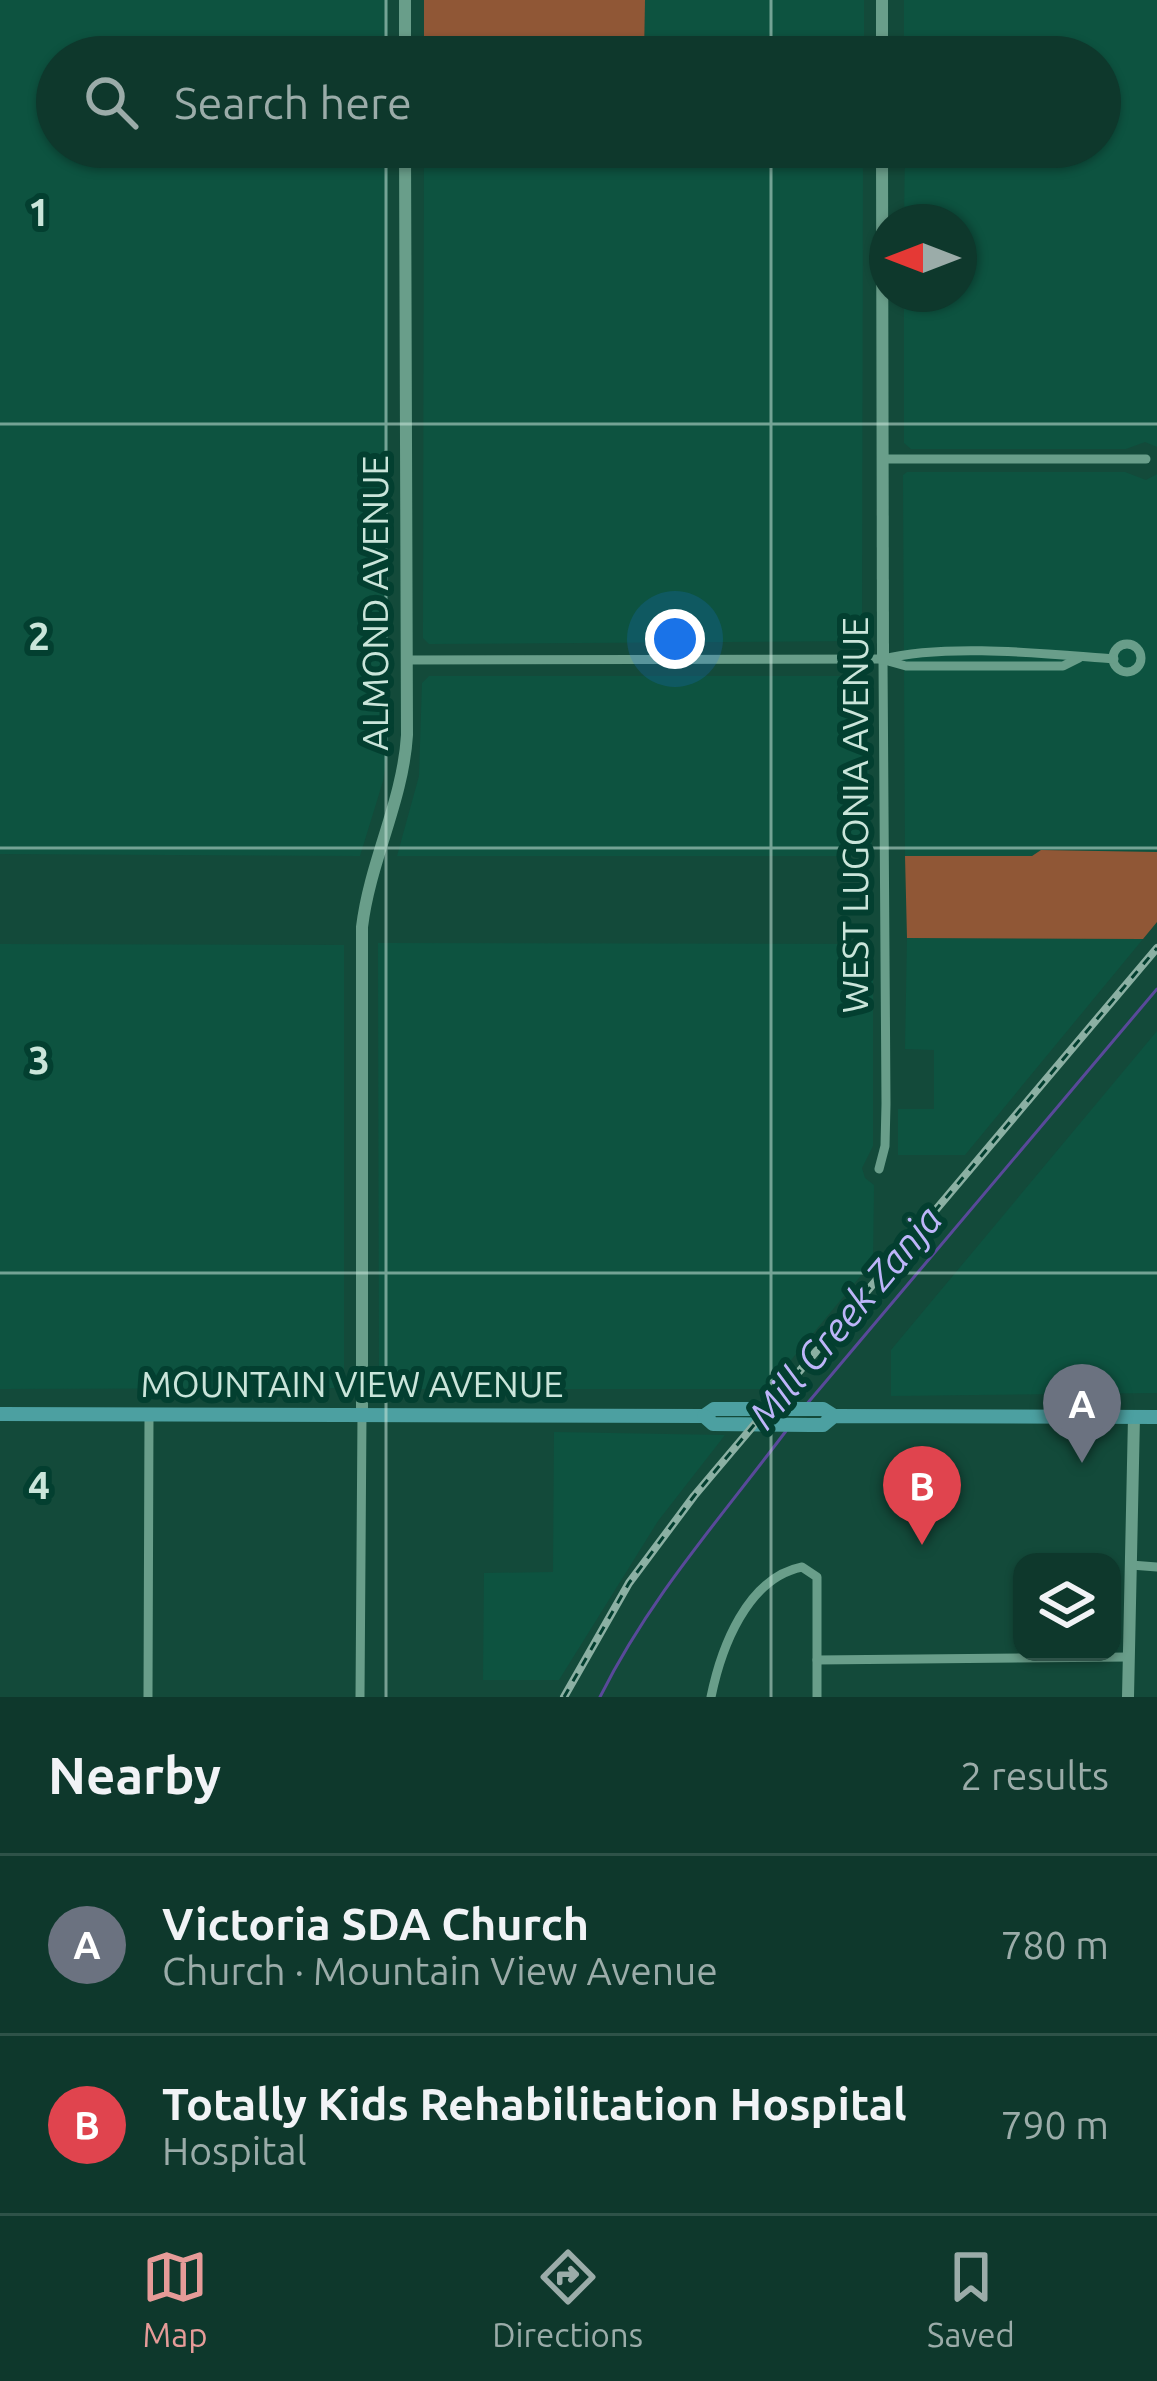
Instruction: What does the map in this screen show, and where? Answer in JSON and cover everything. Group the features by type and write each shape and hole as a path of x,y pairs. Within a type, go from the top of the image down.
{"main road":[{"name":"MOUNTAIN VIEW AVENUE","path":"0,1414 704,1416 714,1409 778,1409 1157,1417"},
{"name":"MOUNTAIN VIEW AVENUE","path":"704,1416 713,1424 823,1425 829,1412"}],"street":[{"path":"405,0 405,36"},
{"path":"882,0 882,36"},
{"name":"ALMOND AVENUE","path":"362,1414 362,927 368,889 403,773 407,660 405,168"},
{"name":"WEST LUGONIA AVENUE","path":"879,1169 885,1146 887,1008 882,168"},
{"path":"883,459 1146,459"},
{"path":"407,660 883,659 905,666 1063,666 1080,658 1114,659"},
{"path":"360,1697 362,1414"},
{"path":"148,1697 149,1415"},
{"path":"1129,1697 1135,1417"},
{"path":"1131,1565 1157,1567"},
{"path":"711,1697 732,1634 760,1589 797,1568 814,1572 818,1585 817,1697"},
{"path":"817,1660 1130,1657"}],"shaded area":[{"path":"0,0 388,0 388,36 36,36 36,168 388,168 388,749 360,856 0,854"},
{"path":"424,0 645,0 644,36 424,36"},
{"path":"645,0 864,0 864,36 644,36"},
{"path":"904,0 1157,0 1157,447 1145,442 1126,449 911,449 904,443 904,312 977,312 977,204 904,204 905,168 1121,168 1121,36 904,36"},
{"path":"424,168 863,168 862,633 857,641 429,644 423,638"},
{"path":"1125,472 1146,480 1157,474 1157,852 1042,850 1032,856 905,856 903,475"},
{"path":"429,676 859,676 865,682 872,856 397,856 419,776 422,683"},
{"path":"1041,850 1157,852 1157,922 1143,939 907,938 905,856 1032,856"},
{"path":"907,938 1143,939 965,1155 898,1155 898,1109 934,1109 934,1050 905,1049"},
{"path":"378,943 873,944 873,1146 862,1168 874,1185 873,1261 767,1389 379,1389"},
{"path":"0,944 344,945 344,1388 0,1389"},
{"path":"1157,1031 1157,1393 891,1396 891,1350"},
{"path":"554,1432 725,1435 658,1521 559,1680 483,1680 484,1573 553,1572"}],"waterway":[{"name":"Mill Creek Zanja","path":"806,1405 1157,989"},
{"name":"Mill Creek Zanja","path":"600,1697 663,1592 786,1431"}],"railway":[{"path":"564,1697 629,1583 694,1496 1157,948"}],"place":[{"name":"Victoria SDA Church","path":"1082,1463"},
{"name":"Totally Kids Rehabilitation Hospital","path":"922,1545"}]}
